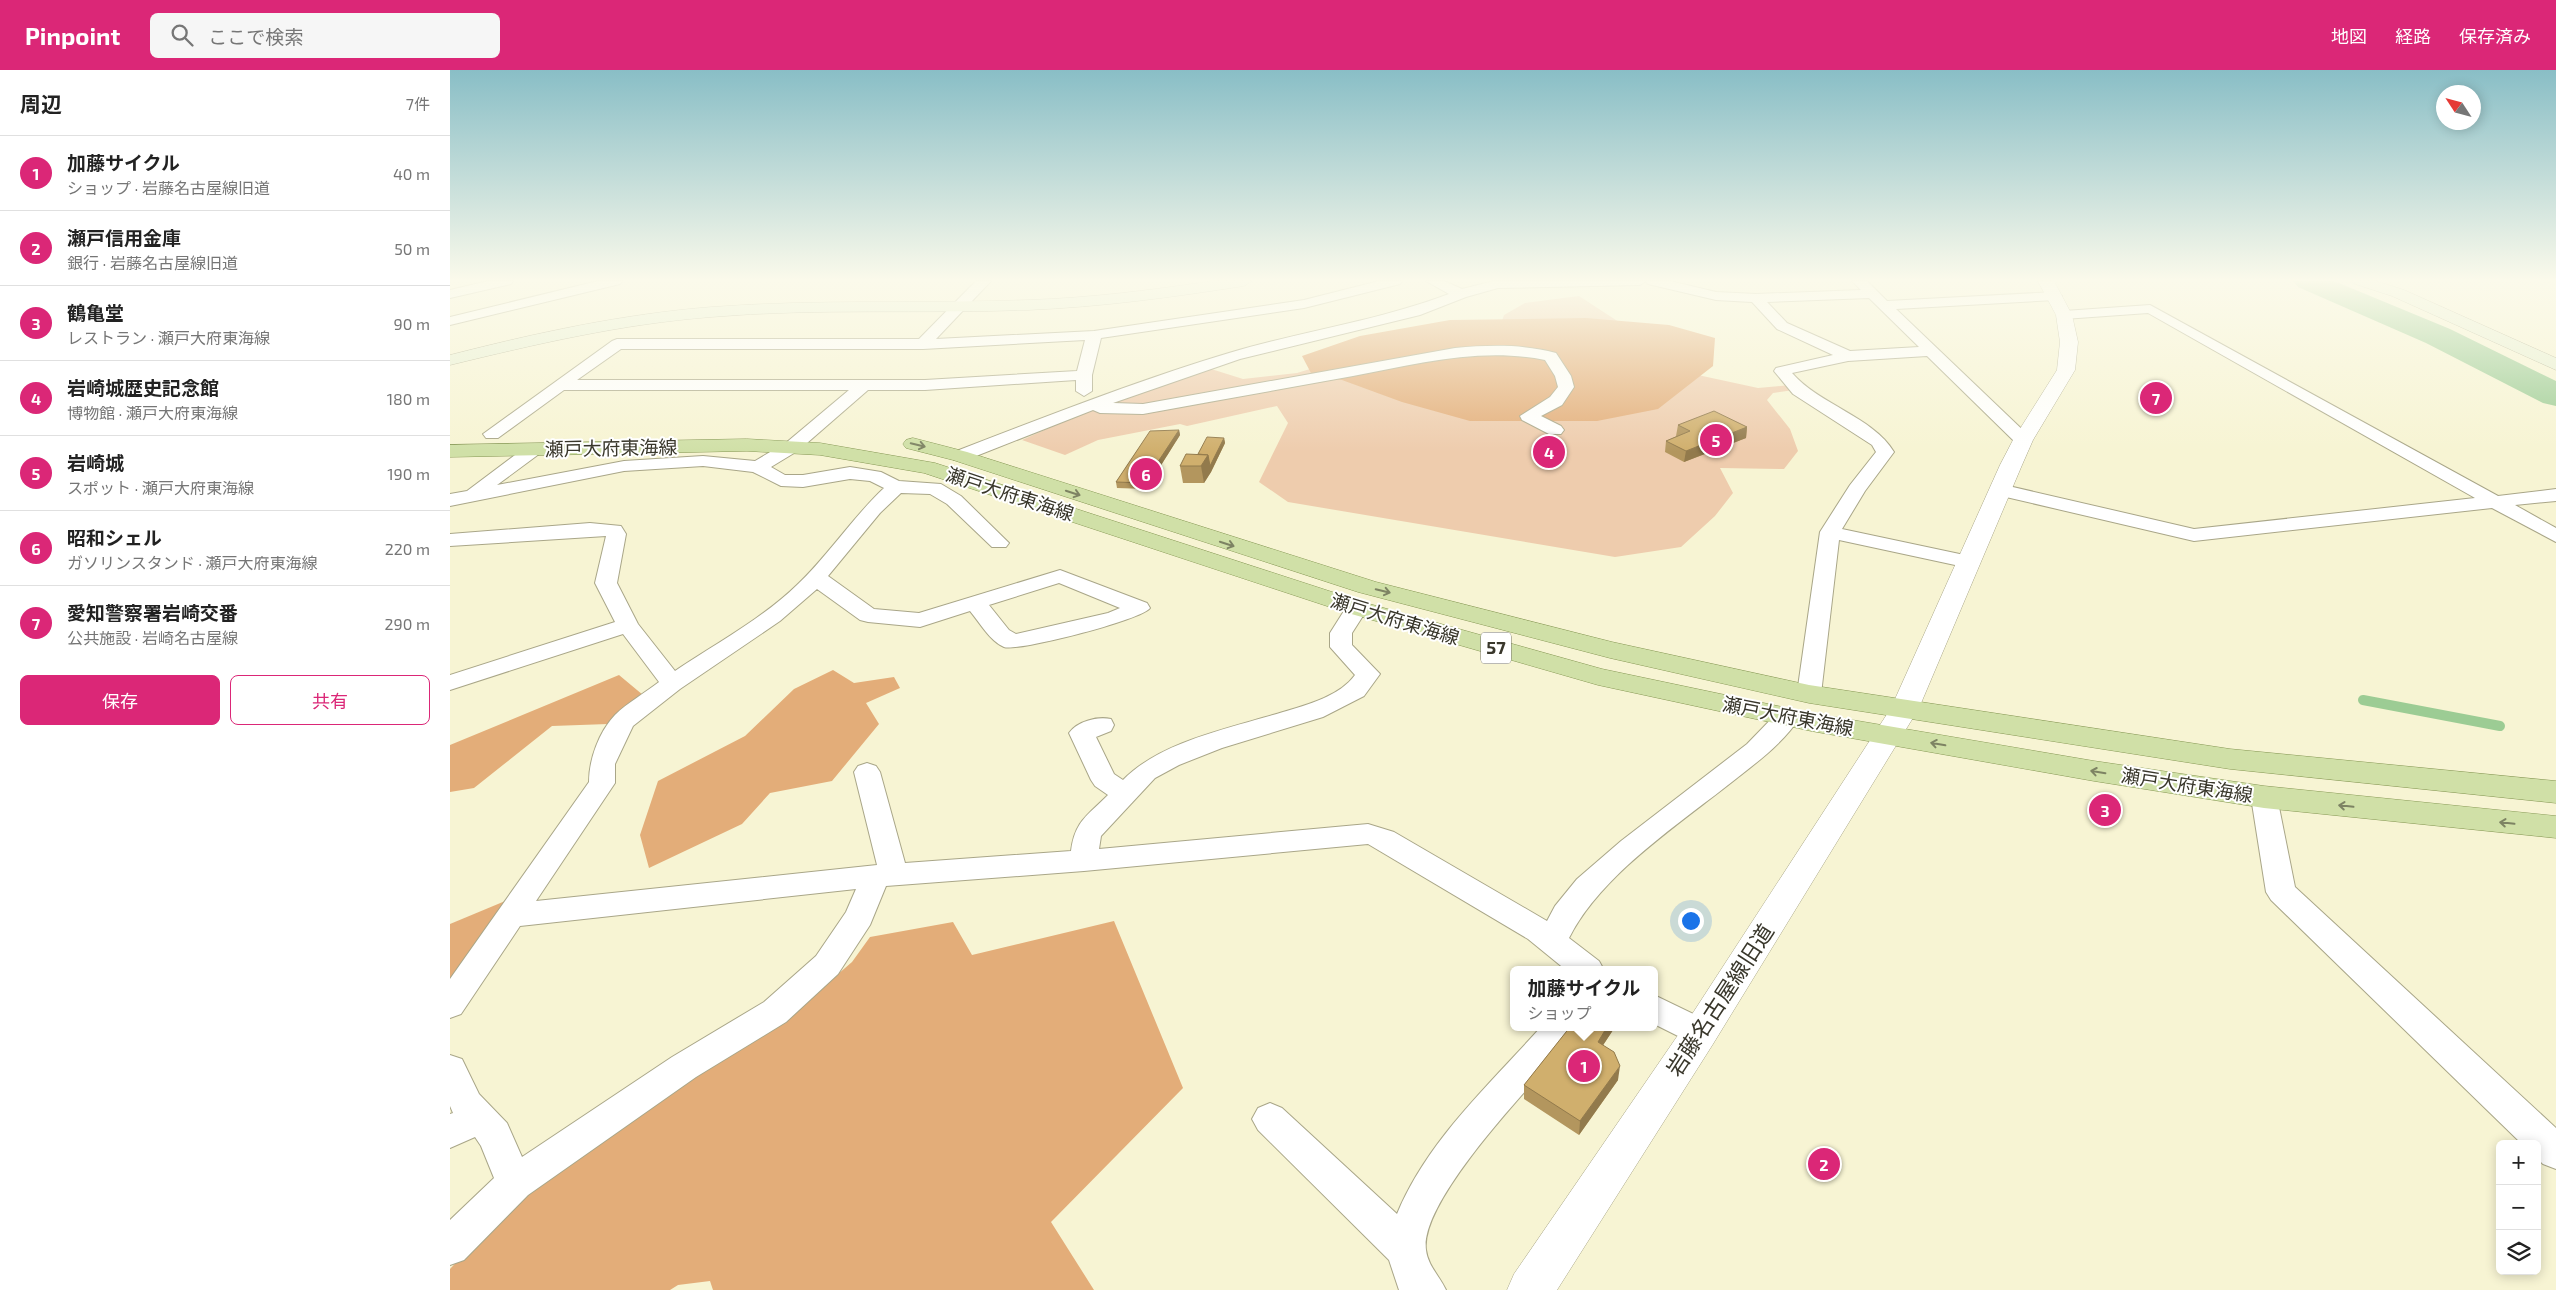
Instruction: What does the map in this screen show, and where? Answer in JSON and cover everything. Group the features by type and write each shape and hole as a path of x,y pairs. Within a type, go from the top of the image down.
{"main road":[{"path":"450,360 542,338"},
{"path":"2497,338 2556,365"},
{"name":"瀬戸大府東海線","path":"450,433 802,439 928,466 1357,608 1598,677 1788,718 1898,722 2230,759 2556,792"},
{"name":"瀬戸大府東海線","path":"450,451 747,445 857,435 908,443 960,456 1367,587 1610,650 1809,694 1898,722 2094,771 2264,797 2556,827"}],"street":[{"path":"923,344 929,338"},
{"path":"492,434 617,344 923,344 1027,338"},
{"path":"1083,408 1084,375 1093,338"},
{"path":"960,456 1083,408 1235,356 1309,338"},
{"path":"1808,338 1848,356"},
{"path":"1918,338 2023,440"},
{"name":"岩藤名古屋線旧道","path":"1530,1290 1700,1033 1898,722 2023,440 2066,370 2068,338"},
{"path":"2202,338 2556,536"},
{"path":"1083,408 1142,409 1440,356 1495,350 1529,351 1551,356 1563,376 1566,387 1556,401 1528,416 1555,430"},
{"path":"1809,694 1830,532 1857,489 1885,452 1878,442 1799,392 1782,371 1848,356 1931,351"},
{"path":"561,385 925,385 1084,375"},
{"path":"758,467 802,439 864,385"},
{"path":"450,514 459,499 533,450"},
{"path":"459,499 624,466 703,461 758,467 781,480 803,481 850,473 874,476 896,487 934,488 954,500 999,543"},
{"path":"450,1005 602,783 602,764 611,742 624,721 672,684 772,616 805,590 873,509 896,487"},
{"path":"2000,490 2194,535 2498,503 2556,495"},
{"path":"450,540 590,529 614,530 616,534 606,583 628,625 672,684"},
{"path":"1830,532 1969,562"},
{"path":"815,577 868,614 920,620 1060,576 1139,608 1115,618 1012,642 1002,636 975,603"},
{"path":"1084,861 1087,833 1146,772 1170,759 1214,742 1314,711 1356,691 1368,674 1341,648 1341,633 1357,608"},
{"path":"450,683 628,625"},
{"path":"1552,941 1566,914 1586,888 1631,848 1756,750 1788,718"},
{"path":"1102,725 1082,733 1104,780 1125,794"},
{"path":"450,1246 515,1183 684,1067 775,1012 827,965 885,875 867,772"},
{"path":"2264,797 2282,892 2556,1152"},
{"path":"510,915 885,875 1084,861 1368,834 1393,844 1539,931 1583,966"},
{"path":"1658,1010 1700,1033"},
{"path":"1426,1290 1413,1277 1406,1249 1409,1231 1421,1201 1456,1147 1558,1031"},
{"path":"450,1070 467,1105 465,1124 494,1135 515,1183"},
{"path":"1270,1119 1406,1249"}],"shaded area":[{"path":"1354,338 1715,338 1713,366 1658,409 1597,421 1470,421 1402,402 1342,380 1312,375 1302,356"},
{"path":"1437,338 1640,338 1684,372 1758,388 1790,385 1801,389 1773,393 1767,400 1790,429 1798,451 1784,469 1720,468 1733,493 1715,516 1681,547 1615,557 1288,502 1259,482 1288,423 1277,406 1187,426 1180,424 1098,440 1065,455 1022,440 1094,408 1208,368 1243,379 1297,373 1349,357"},
{"path":"833,670 854,683 894,677 900,688 866,703 879,724 832,781 770,793 742,824 649,868 640,835 658,781 745,736 794,689"},
{"path":"619,675 643,695 608,724 552,726 474,788 450,792 450,745"},
{"path":"510,899 450,984 450,924"},
{"path":"1114,921 1183,1088 1051,1222 1094,1290 713,1290 710,1281 678,1285 670,1290 450,1290 450,1269 478,1239 544,1178 794,1012 852,962 870,937 953,922 972,955"}],"building":[{"path":"1714,411 1747,427 1686,451 1666,441 1690,431 1678,425"},
{"path":"1179,430 1144,483 1116,482 1150,431"},
{"path":"1207,437 1224,438 1210,466 1208,455 1198,454"},
{"path":"1186,454 1208,455 1201,466 1180,466"},
{"path":"1567,1031 1605,1031 1598,1042 1614,1052 1620,1066 1580,1121 1524,1085"}],"waterway":[{"path":"2442,338 2556,395"},
{"path":"2363,700 2500,726"}],"place":[{"name":"愛知警察署岩崎交番","path":"2156,398"},
{"name":"岩崎城","path":"1716,440"},
{"name":"岩崎城歴史記念館","path":"1549,452"},
{"name":"昭和シェル","path":"1146,474"},
{"name":"鶴亀堂","path":"2105,810"},
{"name":"加藤サイクル","path":"1584,1066"},
{"name":"瀬戸信用金庫","path":"1824,1164"}]}
